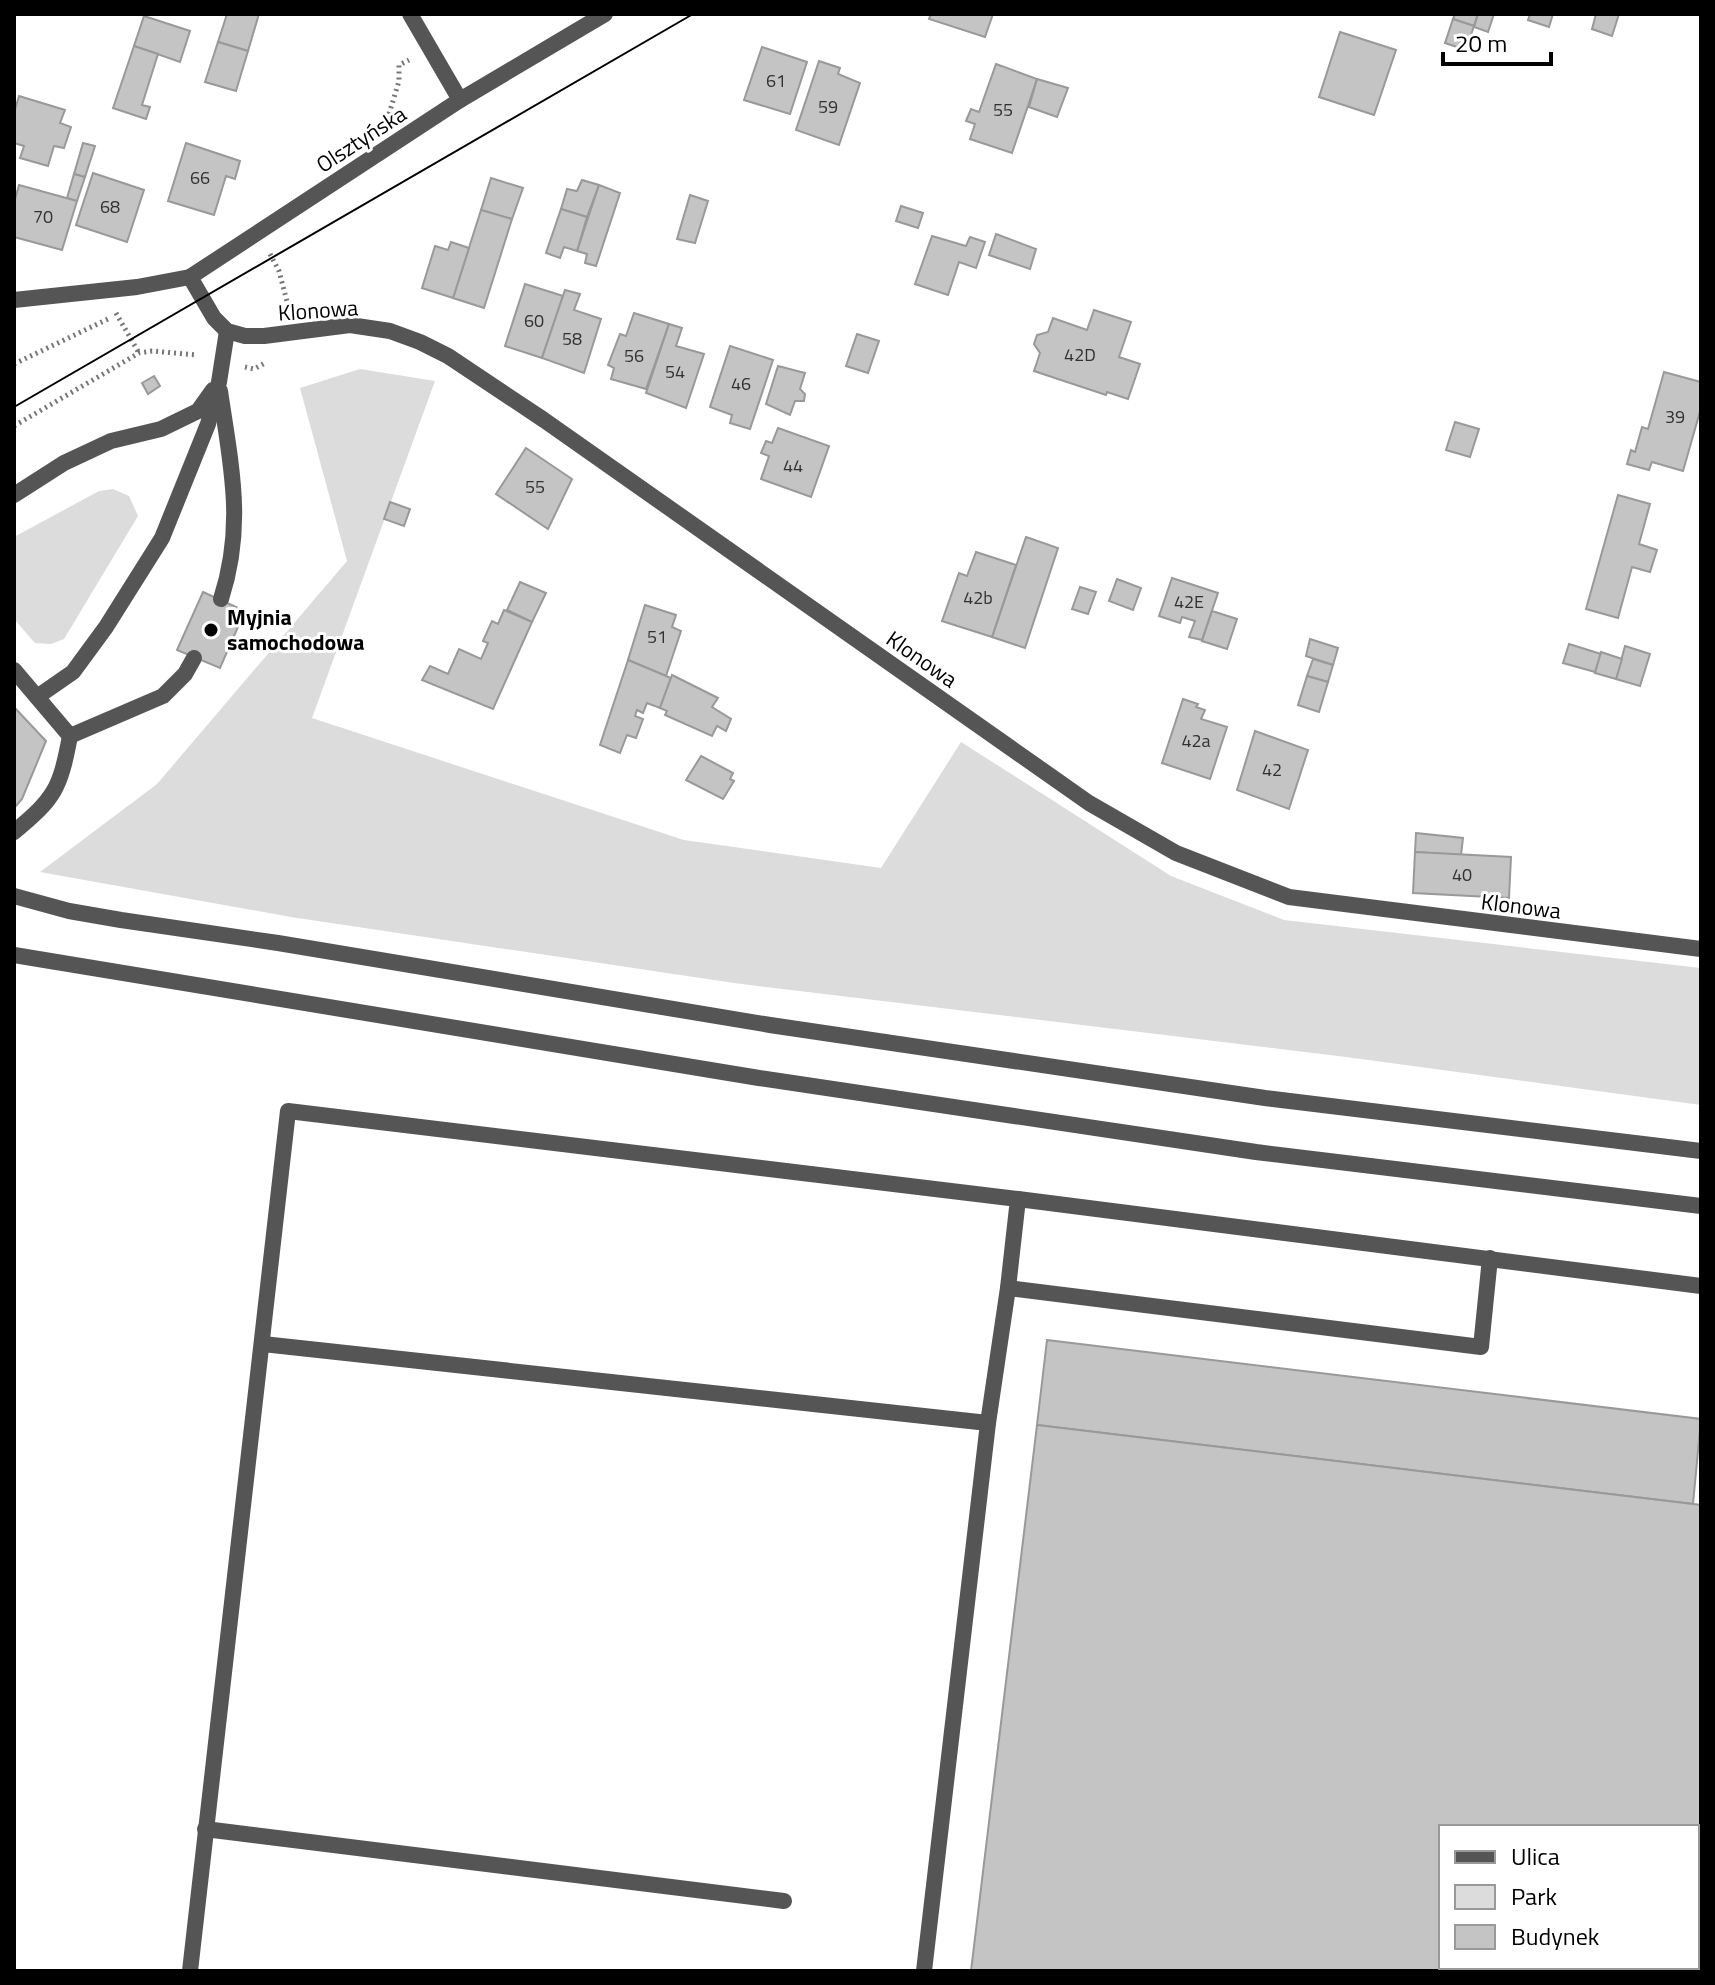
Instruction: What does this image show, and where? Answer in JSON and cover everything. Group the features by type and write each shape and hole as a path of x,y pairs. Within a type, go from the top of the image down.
{"street":[{"path":"410,14 460,100"},
{"name":"Olsztyńska","path":"113,289 190,277 460,100 605,14"},
{"path":"37,697 73,672 106,627 162,538 208,424 227,331 208,308 190,277"},
{"path":"14,300 113,289"},
{"name":"Klonowa","path":"227,331 245,336 264,336 350,325 390,331 448,356 557,428 1089,803 1176,853 1289,897 1701,949"},
{"path":"14,495 64,463 111,441 161,429 198,411 219,382"},
{"path":"219,382 236,499 232,566 221,599"},
{"path":"70,736 163,696 185,674 194,658"},
{"path":"14,670 70,736"},
{"path":"14,832 46,806 63,774 70,736"},
{"path":"14,896 108,918 278,943 770,1025 1265,1098 1701,1151"},
{"path":"14,955 759,1078 1256,1152 1701,1206"},
{"path":"190,1971 288,1111 1701,1286"},
{"path":"924,1971 988,1423 1018,1199"},
{"path":"1008,1288 1481,1347 1490,1258"},
{"path":"263,1344 988,1423"},
{"path":"205,1829 784,1901"}],"path":[{"path":"113,289 116,315 139,353"},
{"path":"14,364 116,315"}],"green space":[{"path":"360,369 435,381 312,718 684,840 881,868 961,742 1171,876 1284,920 1701,968 1701,1105 1346,1057 734,983 291,917 40,872 157,784 347,561 300,388"},
{"path":"113,489 129,496 138,516 64,639 51,644 35,643 14,619 14,537 99,491"}],"building":[{"path":"227,14 259,14 248,51 218,42"},
{"path":"931,14 993,14 985,37 929,19"},
{"path":"1455,14 1478,14 1474,26 1453,19"},
{"path":"1478,14 1494,14 1488,32 1474,27"},
{"path":"1530,14 1553,14 1549,27 1528,20"},
{"path":"1596,14 1619,14 1612,36 1592,29"},
{"path":"144,16 190,31 180,62 134,46"},
{"path":"1453,19 1474,26 1466,50 1445,43"},
{"path":"1340,32 1396,50 1374,115 1319,97"},
{"path":"218,42 248,51 236,91 205,82"},
{"path":"134,46 158,54 142,105 150,107 146,119 113,108"},
{"path":"762,47 807,62 790,114 744,100"},
{"path":"819,61 840,68 838,74 860,83 839,145 796,130"},
{"path":"996,64 1037,79 1012,153 970,139 975,124 966,121 971,109 979,112"},
{"path":"1037,79 1068,88 1057,117 1029,107"},
{"path":"19,96 65,110 60,123 71,127 64,148 54,146 48,166 20,158 24,146 14,143 14,113"},
{"path":"83,143 95,146 85,177 74,174"},
{"path":"186,143 240,161 235,179 226,176 214,215 168,201"},
{"path":"93,173 144,190 127,242 76,225"},
{"path":"74,174 85,177 77,201 67,198"},
{"path":"491,178 523,188 512,219 481,210"},
{"path":"582,180 599,185 587,217 561,209 567,189 577,191"},
{"path":"19,185 77,201 62,250 14,237 14,203"},
{"path":"599,185 620,193 596,266 585,263 587,254 577,251"},
{"path":"690,195 708,201 695,243 677,239"},
{"path":"901,206 923,213 918,228 896,221"},
{"path":"561,209 587,217 577,251 564,247 560,258 546,253"},
{"path":"481,210 512,219 484,308 453,298"},
{"path":"996,234 1036,249 1030,269 989,255"},
{"path":"932,236 966,246 970,237 985,242 976,268 959,262 948,295 915,284"},
{"path":"451,242 469,248 453,298 422,288 435,246 448,250"},
{"path":"525,284 563,296 542,358 505,346"},
{"path":"565,290 580,294 574,310 601,319 584,373 542,358"},
{"path":"1094,310 1131,322 1119,357 1140,364 1128,399 1107,392 1106,395 1034,371 1040,353 1034,344 1037,335 1048,332 1053,318 1087,330"},
{"path":"634,313 669,324 646,389 611,379 614,368 608,365 620,334 626,336"},
{"path":"669,324 682,328 676,346 704,354 686,408 646,393"},
{"path":"857,334 879,341 868,373 846,366"},
{"path":"730,346 773,360 750,429 730,423 732,415 710,407"},
{"path":"778,366 805,373 800,389 805,394 804,401 795,401 790,415 766,404"},
{"path":"1664,372 1701,382 1701,408 1683,471 1652,462 1649,470 1627,464 1631,450 1635,452 1642,427 1648,429"},
{"path":"154,376 160,386 148,394 142,383"},
{"path":"1455,422 1479,429 1470,457 1446,450"},
{"path":"778,428 829,446 811,497 761,479 769,456 761,453 766,441 772,443"},
{"path":"526,448 572,479 548,529 496,494"},
{"path":"1618,495 1650,504 1639,544 1657,550 1650,572 1632,567 1618,618 1586,609"},
{"path":"390,502 410,509 404,526 384,519"},
{"path":"1026,537 1058,548 1025,648 992,637"},
{"path":"976,552 1016,565 992,637 942,621 959,573 967,576"},
{"path":"1172,578 1218,593 1202,640 1189,637 1195,621 1182,617 1180,623 1159,616"},
{"path":"1117,579 1141,588 1133,610 1109,601"},
{"path":"520,582 546,593 532,622 507,610"},
{"path":"1080,587 1096,592 1088,614 1072,609"},
{"name":"Myjnia samochodowa","path":"203,592 245,611 220,668 177,650"},
{"path":"645,605 676,615 672,627 681,631 666,676 628,660"},
{"path":"504,610 532,622 493,709 422,680 430,666 448,674 459,649 481,659 488,643 483,641 492,621 498,624"},
{"path":"1212,611 1237,619 1227,649 1202,641"},
{"path":"1310,639 1338,648 1333,665 1306,656"},
{"path":"1569,644 1601,654 1595,672 1563,663"},
{"path":"1625,646 1650,654 1640,686 1616,679"},
{"path":"1601,652 1622,659 1616,679 1595,673"},
{"path":"1313,659 1333,665 1328,682 1307,676"},
{"path":"628,660 671,678 660,708 647,703 643,713 637,710 635,716 643,719 636,738 627,735 620,753 600,745"},
{"path":"672,675 718,698 712,707 731,719 726,731 717,726 712,736 665,715 667,711 660,708"},
{"path":"1307,676 1328,682 1319,712 1298,705"},
{"path":"1183,699 1205,710 1201,719 1227,727 1210,779 1162,763"},
{"path":"14,707 46,741 22,799 15,807"},
{"path":"1255,731 1308,750 1289,809 1237,790"},
{"path":"701,756 733,773 730,779 734,781 723,799 686,780"},
{"path":"1416,833 1463,838 1461,855 1415,852"},
{"path":"1415,852 1511,857 1509,898 1413,893"},
{"path":"1047,1340 1701,1419 1693,1504 1037,1425"},
{"path":"1037,1425 1701,1505 1701,1971 971,1971"}],"tram line":[{"path":"14,407 693,14"}],"place":[{"name":"Myjnia samochodowa","path":"211,630"}]}
